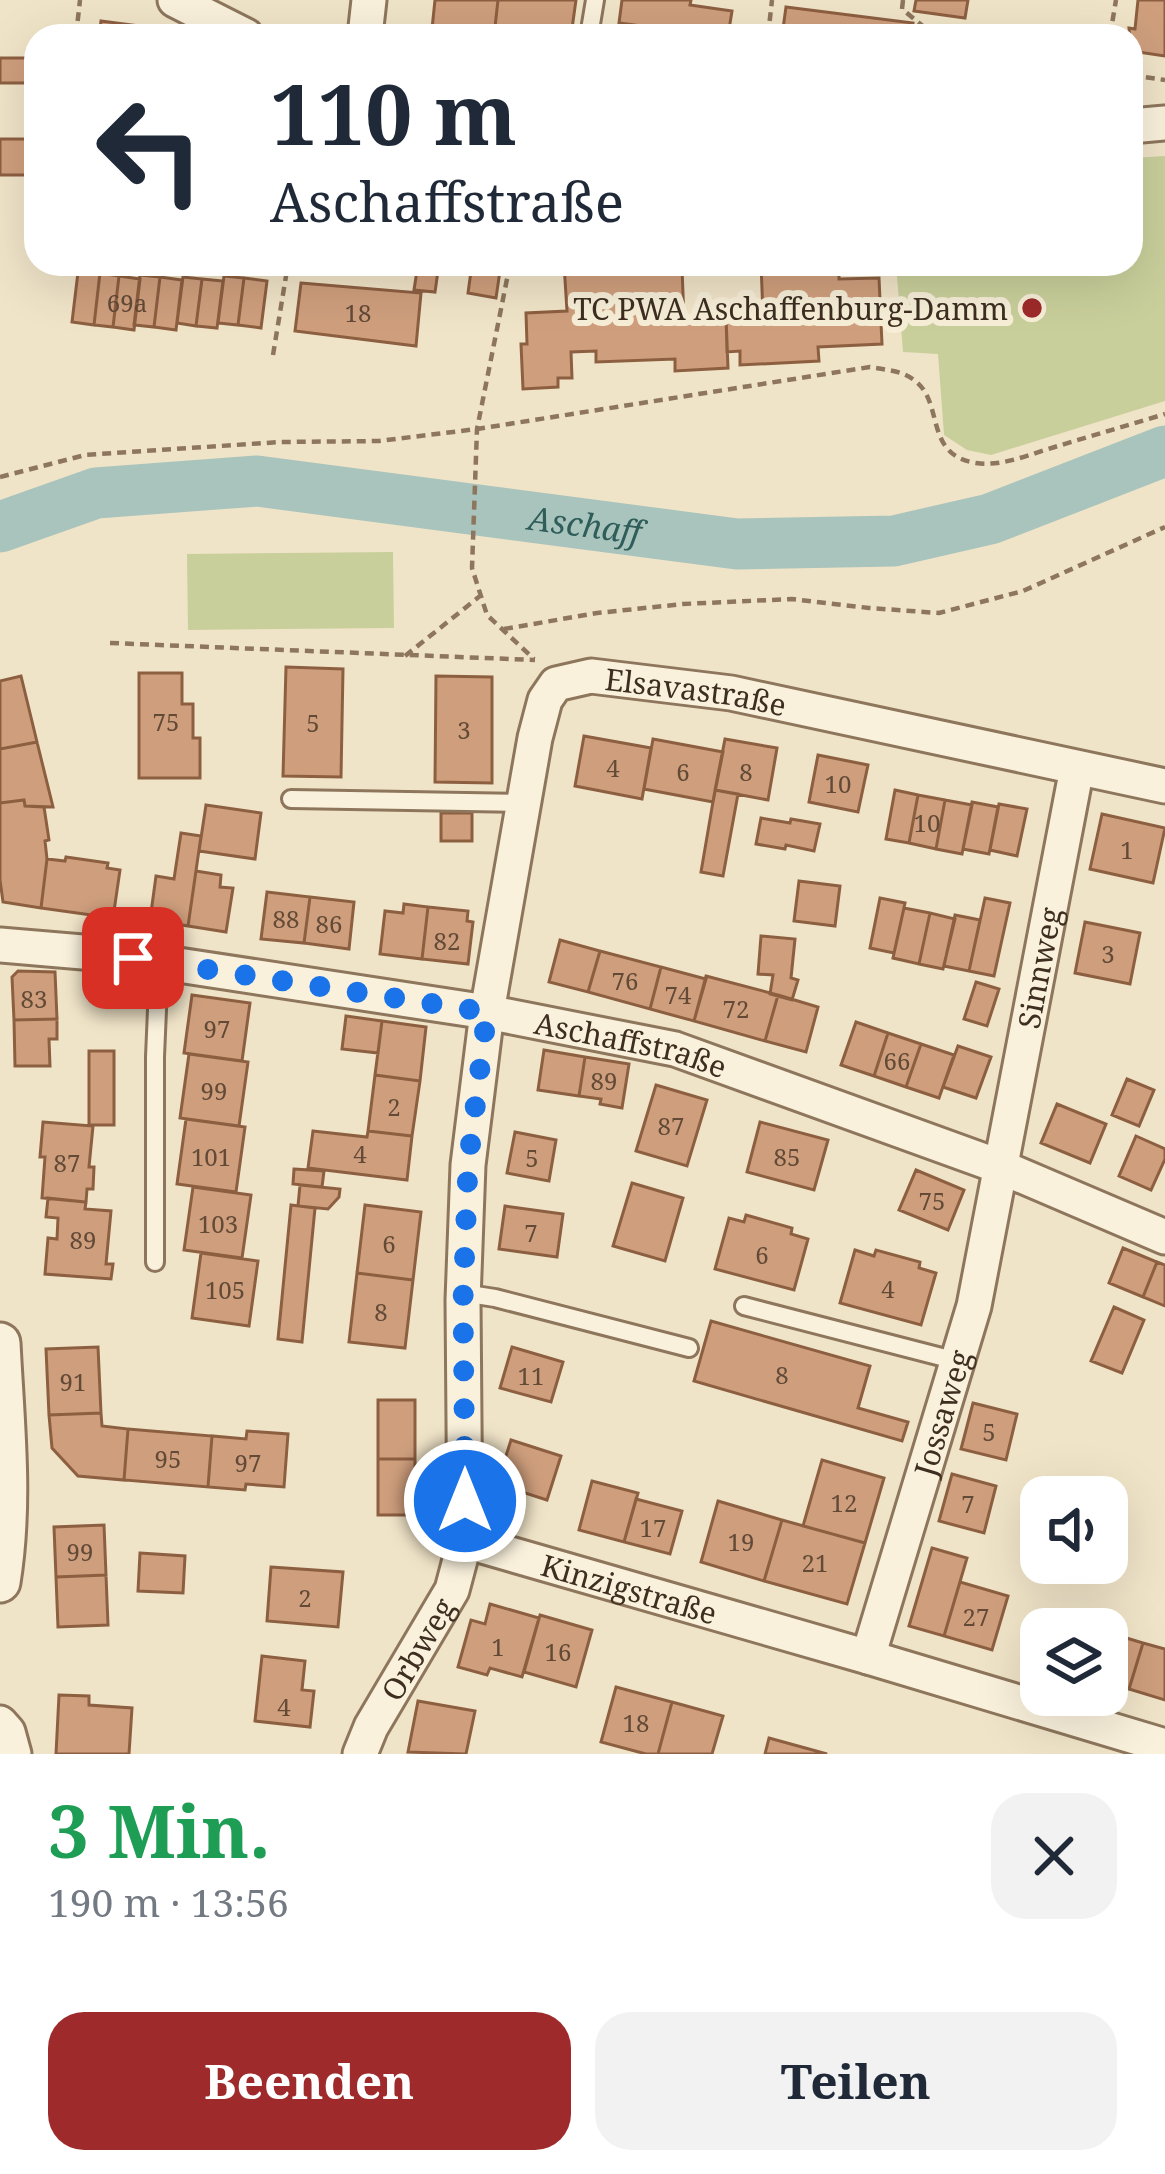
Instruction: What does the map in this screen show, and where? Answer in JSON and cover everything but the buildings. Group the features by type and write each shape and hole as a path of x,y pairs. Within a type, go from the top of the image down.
{"street":[{"path":"176,0 223,24"},
{"path":"465,1541 463,1293 468,1165 487,1012 545,700 545,672"},
{"name":"Elsavastraße","path":"545,672 731,693 1165,786"},
{"name":"Sinnweg","path":"1001,1167 1077,768"},
{"name":"Aschaffstraße","path":"0,945 106,954 487,1012 675,1048 1001,1167 1165,1237"},
{"name":"Jossaweg","path":"868,1657 974,1306 1001,1167"},
{"path":"0,1343 8,1489 0,1582"},
{"name":"Kinzigstraße","path":"465,1541 1165,1747"},
{"name":"Orbweg","path":"360,1754 371,1727 452,1590 465,1541"},
{"path":"0,1723 14,1754"}],"lane":[{"path":"291,799 525,803"},
{"path":"155,1262 154,1057 159,962"},
{"path":"463,1293 689,1348"},
{"path":"744,1306 957,1361"}],"path":[{"path":"903,0 902,9 920,24"},
{"path":"273,356 286,276"},
{"path":"508,276 477,429 472,568 487,615 545,672"},
{"path":"0,477 85,455 280,442 379,441 477,429 869,367 900,372 919,382 941,442 962,459 980,464 1010,460 1165,414"},
{"path":"504,629 683,604 793,599 940,613 1023,591 1165,527"},
{"path":"405,656 480,596"},
{"path":"110,643 405,656 545,672"}],"green space":[{"name":"TC PWA Aschaffenburg-Damm","path":"1165,156 1165,401 991,455 967,450 944,435 938,354 903,352 897,276 1143,276 1143,157"},
{"path":"393,552 394,628 188,630 187,554"}],"waterway":[{"name":"Aschaff","path":"0,527 96,493 257,481 737,544 894,541 990,519 1165,451"}],"place":[{"name":"TC PWA Aschaffenburg-Damm","path":"1032,308"}],"route":[{"path":"133,958 487,1012 468,1165 463,1300 465,1501"}]}
